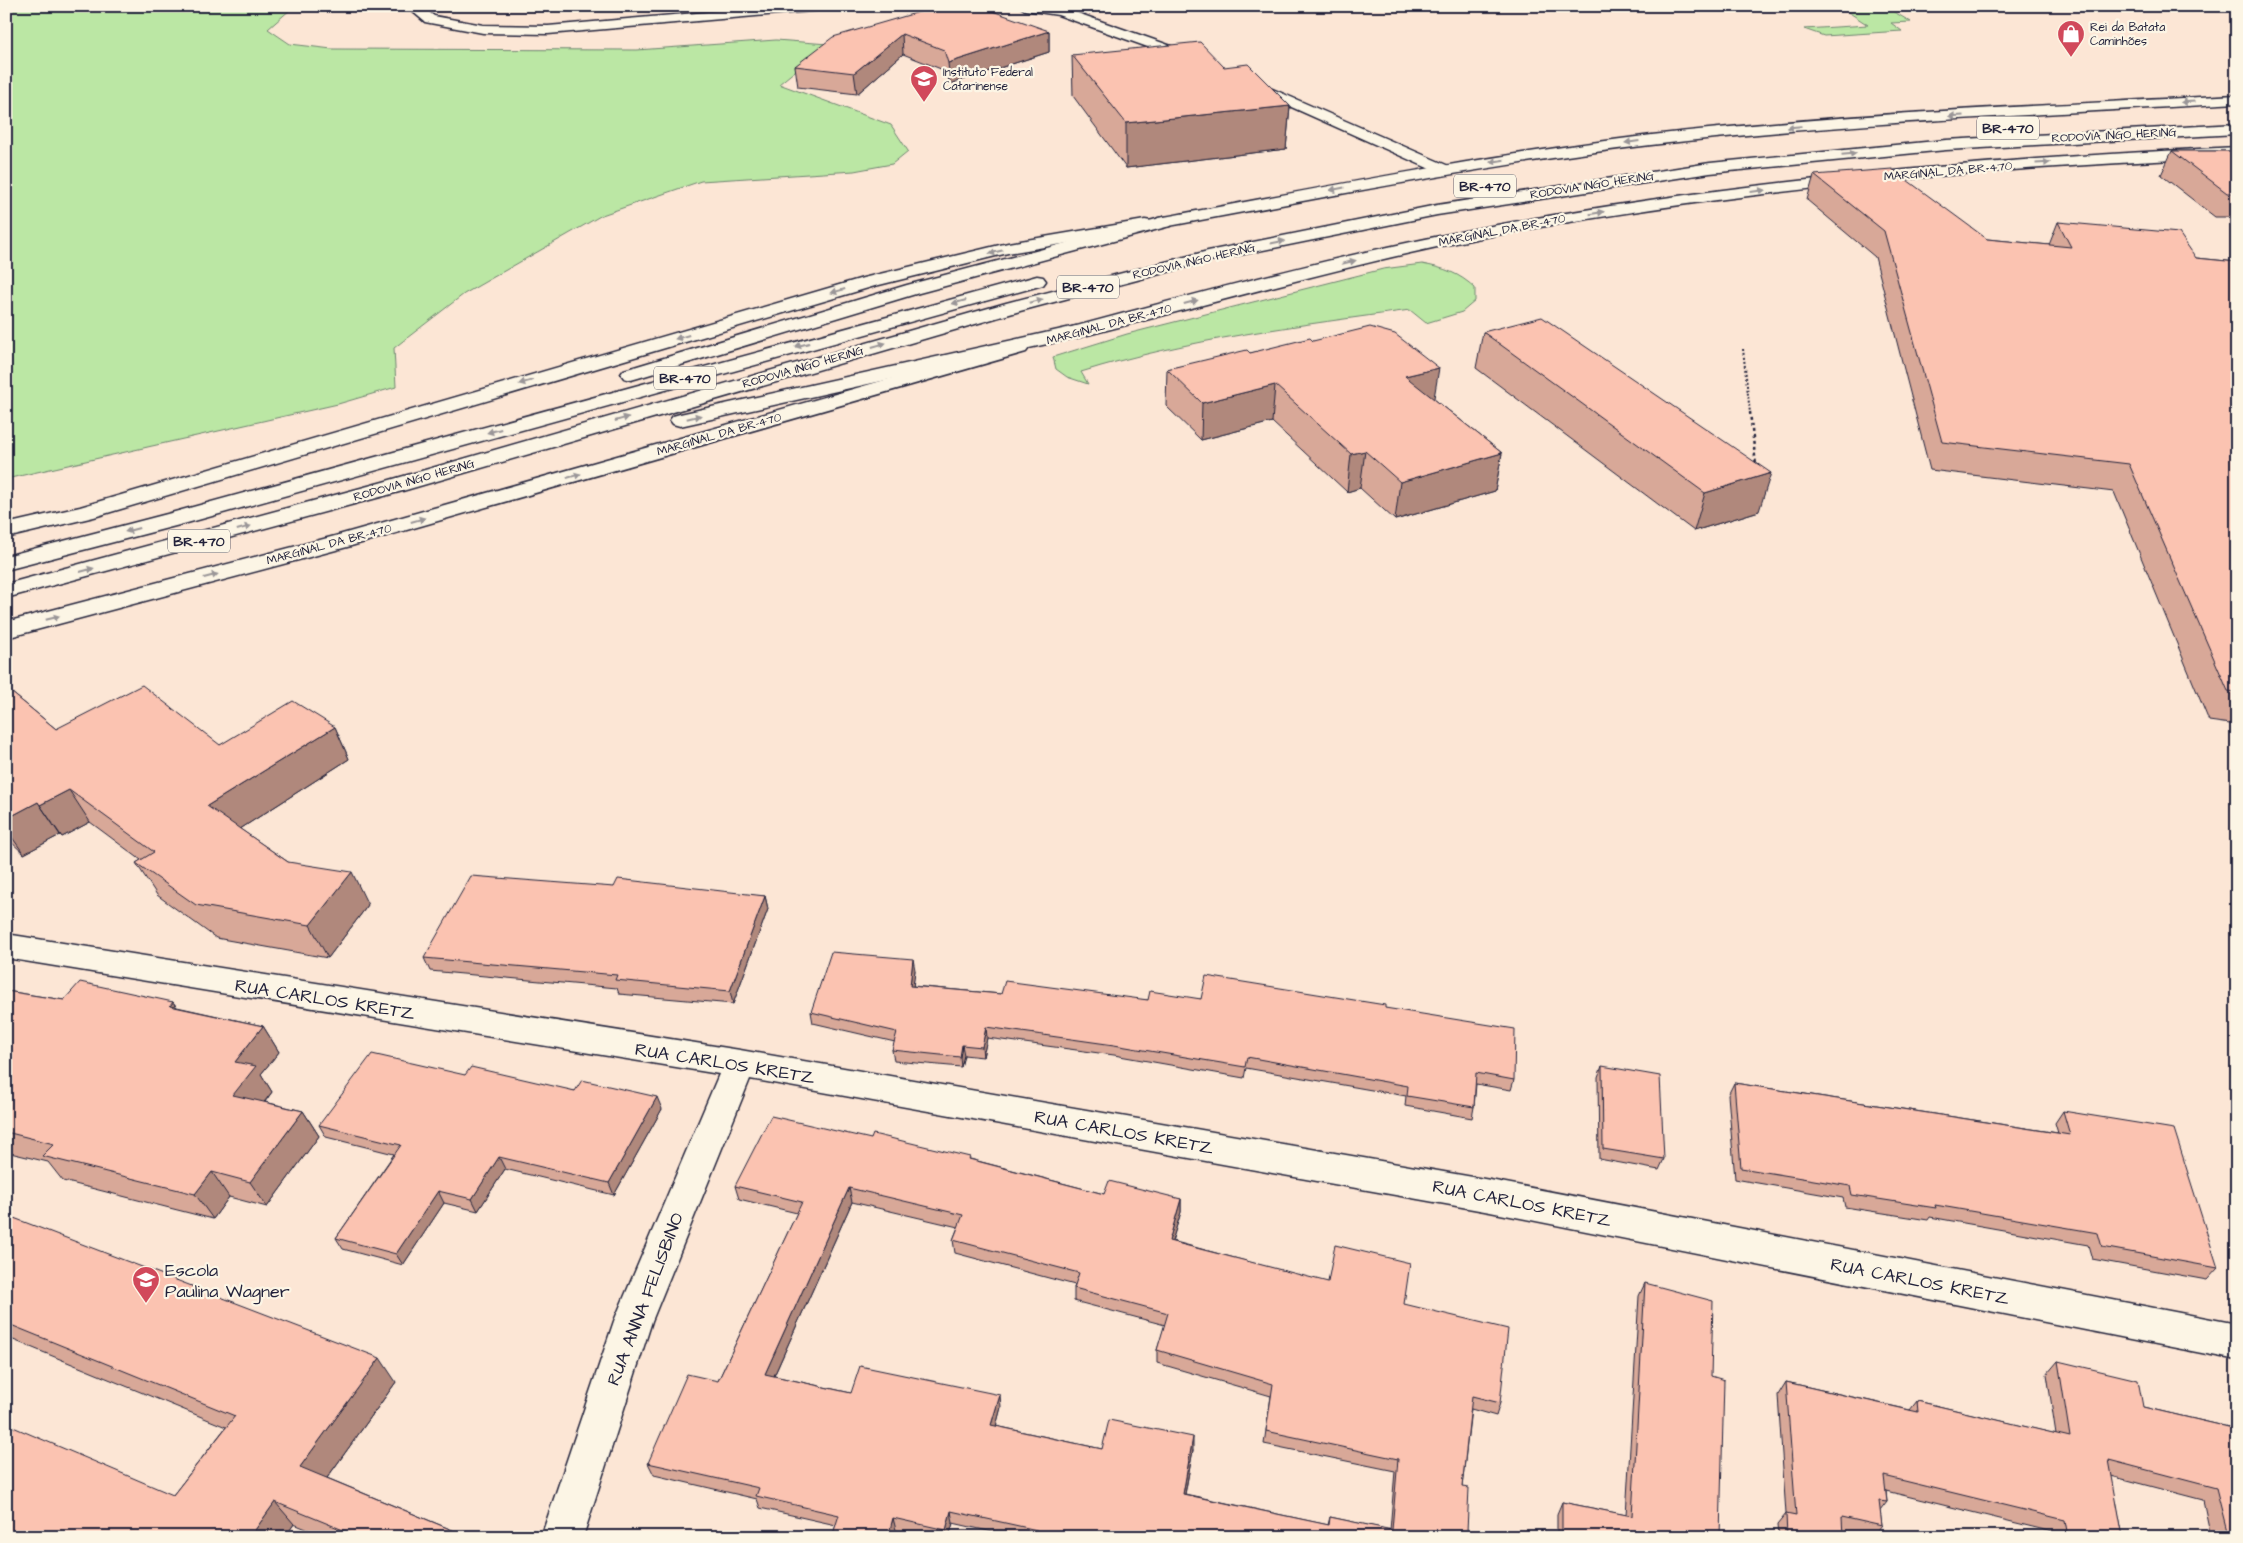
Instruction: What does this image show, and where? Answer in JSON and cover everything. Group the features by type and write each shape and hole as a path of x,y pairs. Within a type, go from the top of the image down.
{"main road":[{"path":"412,6 430,19 465,26 483,29 548,30 824,6"},
{"path":"1025,6 1061,12 1209,66"},
{"path":"1236,77 1445,170"},
{"path":"6,531 86,512 869,282 1008,248 1164,222 1445,170 1574,150 1737,131 1854,122 2237,99"},
{"name":"RODOVIA INGO HERING","path":"1606,166 1779,146 1927,133 2237,117"},
{"name":"RODOVIA INGO HERING","path":"6,591 186,544 391,487 1014,306 1208,256 1437,210 1622,180 1800,158 2014,140 2237,130"},
{"name":"MARGINAL DA BR-470","path":"6,630 343,541 1076,332 1312,270 1429,244 1637,206 1855,180 1984,166 2237,152"},
{"name":"RODOVIA INGO HERING","path":"1422,196 1577,171"},
{"path":"179,518 312,470 884,297 1164,222"},
{"name":"RODOVIA INGO HERING","path":"6,563 179,518 996,291 1232,235"},
{"path":"391,487 1076,332"},
{"name":"RUA CARLOS KRETZ","path":"6,946 151,971 740,1064 1490,1196 2237,1342"},
{"name":"RUA ANNA FELISBINO","path":"562,1537 633,1321 740,1064"}],"path":[{"path":"1743,349 1757,474"}],"green space":[{"path":"6,6 287,6 291,9 268,29 290,44 332,49 637,50 776,40 828,44 779,84 891,125 908,151 892,164 854,171 701,181 602,215 464,294 394,348 396,387 338,404 6,479"},
{"path":"1839,6 1884,6 1911,22 1891,23 1902,31 1824,36 1804,29 1868,25"},
{"path":"1422,264 1444,269 1463,278 1475,288 1475,301 1462,312 1426,323 1410,310 1244,334 1162,350 1081,372 1088,384 1067,377 1056,369 1053,357 1127,334 1383,269"}],"building":[{"path":"940,6 978,6 1049,31 948,63 944,50 902,34 854,73 795,66 833,37"},
{"path":"1200,42 1224,67 1248,64 1290,106 1126,123 1072,55"},
{"path":"2172,151 2237,151 2237,193 2227,193"},
{"path":"1892,169 1987,239 2071,247 2058,222 2179,233 2196,258 2237,262 2237,692 2228,691 2129,464 1942,442 1884,231 1814,175"},
{"path":"1542,317 1771,473 1705,493 1483,332"},
{"path":"1370,327 1395,334 1439,368 1405,376 1502,453 1400,482 1365,451 1351,454 1275,385 1202,403 1167,369 1247,350 1250,353 1310,338 1313,341"},
{"path":"142,685 220,745 293,701 335,727 207,806 288,862 352,872 310,925 196,905 136,863 154,852 69,790 40,805 38,802 6,819 6,688 56,729"},
{"path":"471,876 614,887 618,879 765,896 730,991 615,980 617,975 424,958"},
{"path":"831,952 913,959 910,986 1001,994 1005,981 1148,1000 1150,991 1201,999 1206,976 1385,1005 1385,1008 1515,1029 1514,1080 1476,1073 1474,1107 1407,1096 1408,1086 1247,1057 1245,1067 1114,1045 986,1027 982,1047 962,1045 960,1057 892,1050 897,1032 811,1012"},
{"path":"80,982 173,1002 170,1006 263,1026 235,1062 256,1066 233,1095 303,1111 250,1182 212,1172 195,1194 42,1156 54,1144 6,1132 6,991 64,1000"},
{"path":"372,1054 465,1075 471,1067 575,1091 582,1080 657,1097 609,1183 499,1157 472,1199 438,1191 396,1254 336,1238 401,1145 319,1125"},
{"path":"1602,1066 1660,1076 1664,1159 1603,1149"},
{"path":"1734,1083 2070,1135 2063,1111 2174,1129 2218,1268 2102,1247 2098,1233 1935,1205 1936,1208 1852,1195 1850,1186 1741,1168"},
{"path":"771,1116 871,1139 873,1134 970,1157 969,1159 1104,1194 1109,1181 1181,1199 1169,1241 1328,1282 1335,1245 1410,1263 1404,1304 1508,1329 1500,1403 1472,1396 1462,1487 1469,1488 1467,1531 1494,1537 1035,1537 1037,1530 951,1511 946,1530 893,1518 888,1537 832,1537 839,1515 756,1496 759,1488 648,1463 687,1374 718,1381 802,1202 735,1186","holes":["849,1188 963,1215 953,1240 1079,1273 1074,1288 1168,1313 1157,1350 1273,1384 1266,1431 1398,1459 1392,1530 1330,1517 1329,1525 1183,1494 1193,1437 1109,1420 1102,1449 991,1425 1000,1395 860,1366 851,1393 765,1374"]},
{"path":"6,1215 380,1358 300,1467 469,1537 360,1537 275,1502 250,1537 6,1537 6,1424 173,1495 235,1416 6,1323"},
{"path":"1645,1283 1713,1301 1711,1376 1724,1380 1720,1537 1562,1537 1562,1502 1632,1516"},
{"path":"2058,1361 2138,1380 2143,1407 2237,1429 2237,1537 2228,1535 2216,1488 2109,1460 2123,1537 2068,1537 2065,1520 1884,1476 1887,1502 1879,1501 1882,1526 1842,1517 1843,1537 1787,1537 1786,1514 1796,1516 1786,1382 1918,1412 1917,1401 2070,1437"}],"place":[{"name":"Rei da Batata Caminhões","path":"2071,58"},
{"name":"Instituto Federal Catarinense","path":"924,103"},
{"name":"Escola Paulina Wagner","path":"146,1304"}]}
